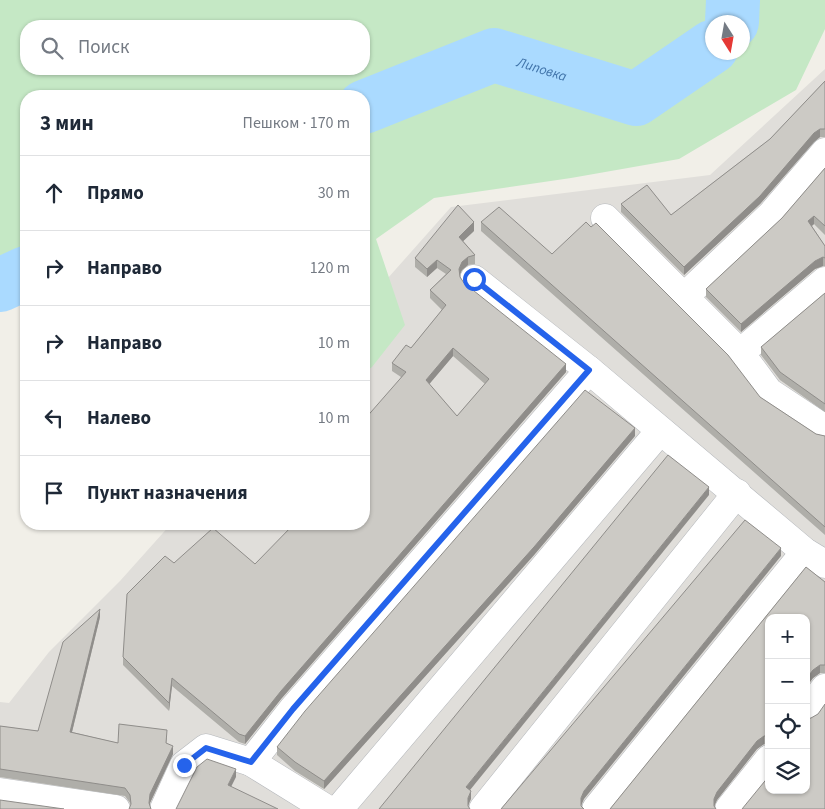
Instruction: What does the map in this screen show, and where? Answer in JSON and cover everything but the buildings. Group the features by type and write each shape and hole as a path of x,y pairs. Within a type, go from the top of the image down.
{"lane":[{"path":"684,297 770,215 825,152"},
{"path":"605,218 740,353 769,392 825,429"},
{"path":"474,279 589,370 815,558 596,809"},
{"path":"740,353 825,281"},
{"path":"251,762 293,709 589,370"},
{"path":"339,809 660,431"},
{"path":"483,809 737,493"},
{"path":"810,707 825,688"},
{"path":"164,809 184,765 206,748 251,762 327,809"},
{"path":"729,809 765,764"},
{"path":"0,792 116,809"}],"shaded area":[{"path":"825,69 825,809 0,809 0,702 9,703 49,652 120,581 166,530 370,530 370,298 451,207 710,175"}],"green space":[{"path":"0,0 825,0 825,29 796,90 679,159 571,178 434,198 376,239 405,325 370,368 370,90 20,90 20,290 0,292"}],"waterway":[{"name":"Липовка","path":"732,15 733,0"},
{"name":"Липовка","path":"370,105 494,55 636,99 705,52"},
{"name":"Липовка","path":"0,285 20,276"}],"route":[{"path":"184,765 206,748 251,762 293,709 589,370 474,279"}]}
